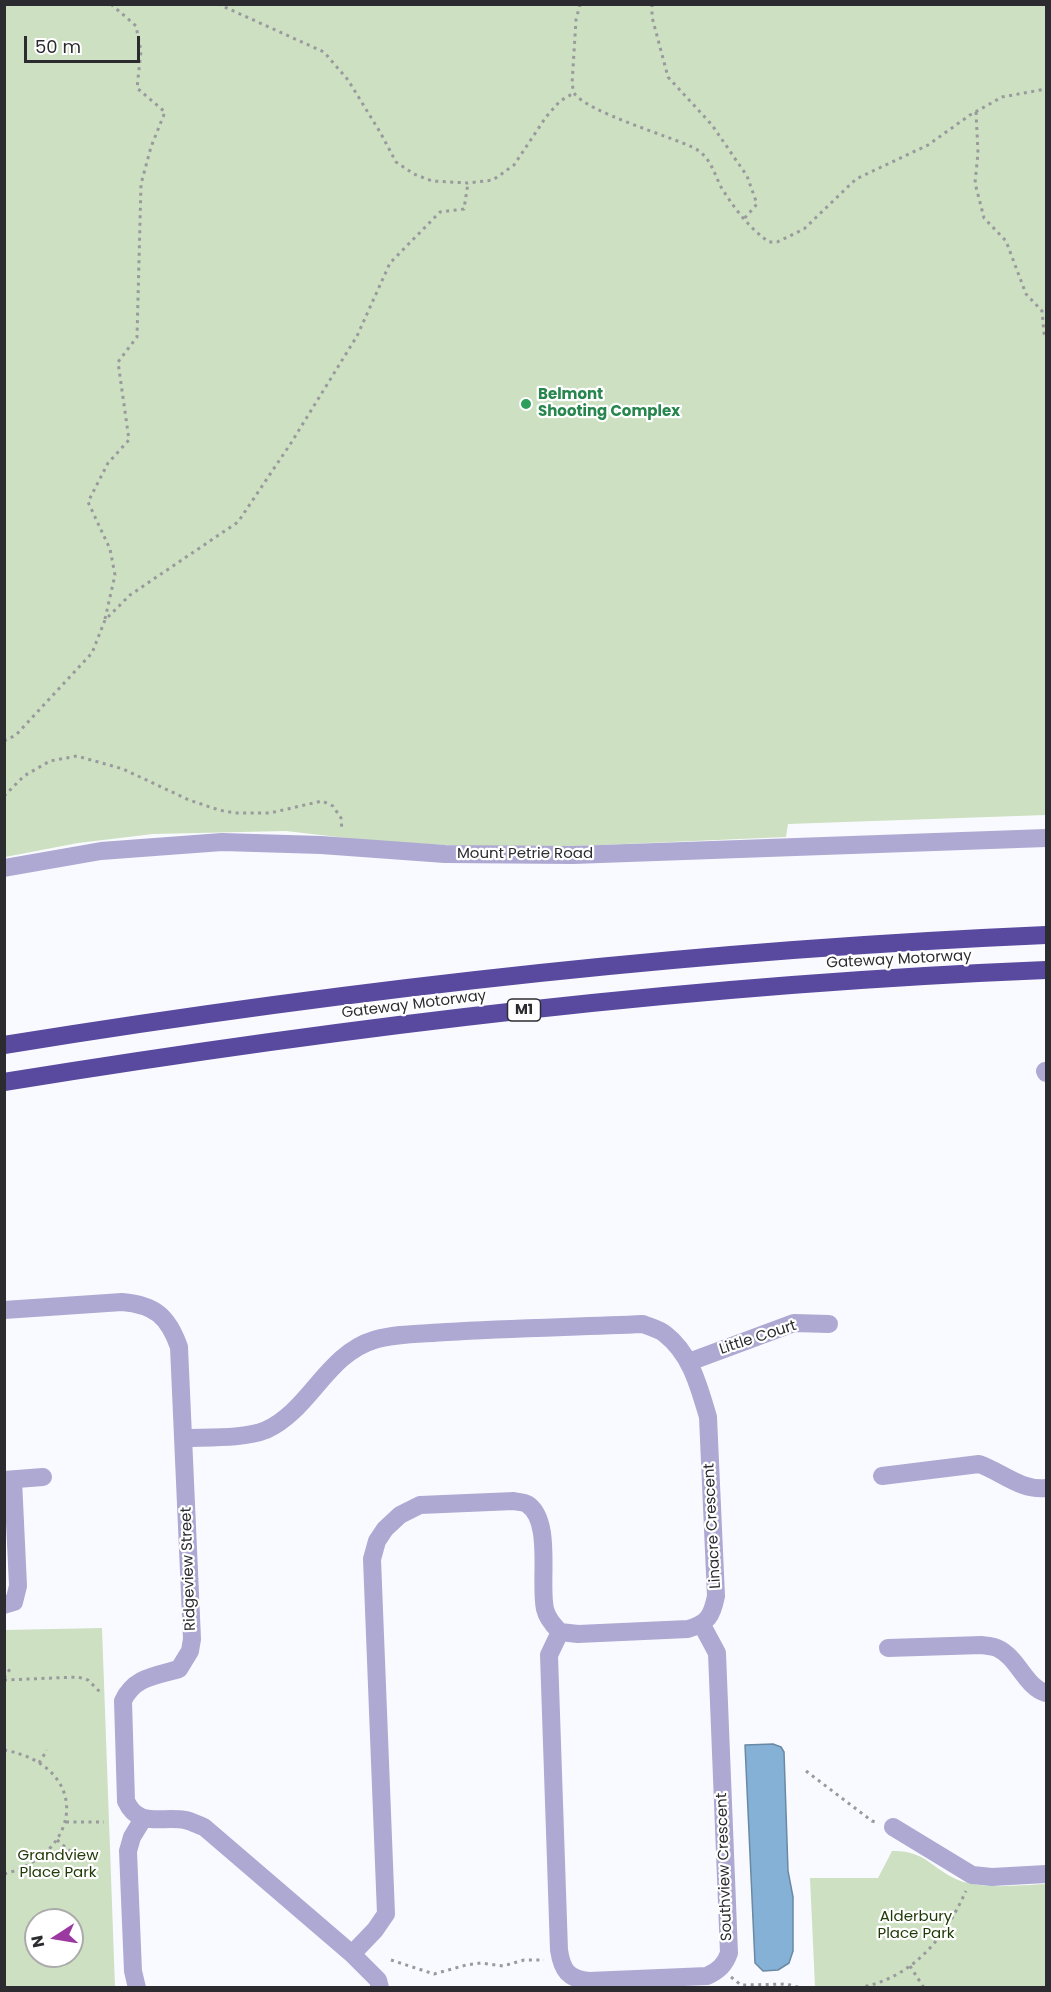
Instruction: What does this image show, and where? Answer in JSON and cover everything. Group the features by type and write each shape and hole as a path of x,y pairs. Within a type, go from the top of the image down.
{"highway":[{"name":"Gateway Motorway","path":"4,1045 287,1002 478,978 852,945 1047,935"},
{"name":"Gateway Motorway","path":"4,1082 367,1028 627,999 812,984 1047,970"}],"street":[{"name":"Mount Petrie Road","path":"4,868 101,851 222,842 344,846 445,854 573,855 1047,838"},
{"name":"Ridgeview Street","path":"4,1310 122,1302 141,1303 159,1314 172,1329 179,1347 192,1639 190,1651 179,1669 138,1682 128,1690 123,1701 126,1801 130,1811 143,1819"},
{"name":"Little Court","path":"689,1362 794,1323 829,1324"},
{"name":"Linacre Crescent","path":"184,1438 254,1434 266,1430 280,1422 345,1356 361,1345 388,1337 460,1331 644,1324 664,1333 681,1350 689,1362 700,1389 708,1418 716,1596 712,1612 702,1625"},
{"path":"882,1476 979,1464 992,1468 1024,1486 1047,1488"},
{"path":"4,1605 14,1602 18,1586 9,1480 43,1477"},
{"path":"352,1954 375,1930 386,1914 372,1559 377,1541 385,1528 400,1515 420,1505 514,1501 528,1504 537,1516 542,1531 545,1609 552,1624 560,1632 578,1634 688,1629 702,1625"},
{"name":"Southview Crescent","path":"560,1632 549,1655 561,1964 576,1980 707,1976 726,1963 729,1953 717,1653 702,1625"},
{"path":"888,1648 982,1645 998,1648 1009,1657 1030,1682 1043,1693 1047,1693"},
{"path":"137,1988 134,1971 128,1851 132,1837 143,1819 185,1820 204,1827 352,1954 378,1980 380,1988"},
{"path":"892,1827 972,1875 992,1877 1047,1874"}],"path":[{"path":"4,741 16,735 92,652 105,620 115,575 111,549 88,502 108,463 129,440 118,362 137,337 141,184 165,112 137,88 141,51 136,26 111,4"},
{"path":"218,4 324,52 348,80 396,162 414,174 432,181 468,183 493,180 514,165 560,100 574,93"},
{"path":"580,4 576,20 572,84 574,93 617,118 695,148 709,159 721,186 743,220 769,242 777,242 804,229 856,179 928,145 1002,97 1047,89"},
{"path":"652,4 652,17 668,77 712,125 747,176 757,204 743,220"},
{"path":"976,112 978,153 975,183 984,218 1006,241 1026,294 1042,311 1044,333 1047,337"},
{"path":"105,620 130,595 238,522 291,443 357,336 390,263 440,212 464,209 468,183"},
{"path":"4,796 24,776 50,761 77,756 123,769 189,800 235,813 270,813 322,801 333,806 341,818 344,846"},
{"path":"4,1679 10,1669"},
{"path":"4,1679 78,1677 88,1680 100,1692"},
{"path":"4,1750 27,1756 48,1769 62,1786 66,1799 66,1822 57,1840 44,1854 30,1863 4,1874"},
{"path":"39,1763 47,1750"},
{"path":"806,1771 872,1821 892,1827"},
{"path":"66,1822 104,1822"},
{"path":"57,1840 71,1852"},
{"path":"858,1988 889,1979 926,1954 941,1936 957,1910 972,1875"},
{"path":"392,1960 434,1974 482,1963 503,1966 524,1960 544,1960 548,1963"},
{"path":"910,1966 924,1988"},
{"path":"729,1977 741,1985 787,1984 801,1988"}],"green space":[{"name":"Belmont Shooting Complex","path":"5,5 1046,5 1046,815 788,824 786,837 579,846 482,847 372,841 286,831 153,834 78,843 5,857"},
{"name":"Grandview Place Park","path":"102,1628 115,1987 5,1987 5,1630"},
{"name":"Alderbury Place Park","path":"892,1851 912,1853 958,1880 968,1883 1002,1886 1046,1884 1046,1987 815,1987 810,1878 878,1878"}],"water":[{"path":"773,1744 781,1747 784,1752 788,1871 793,1897 793,1951 789,1963 778,1970 763,1971 755,1963 745,1745"}],"place":[{"name":"Belmont Shooting Complex","path":"526,404"}]}
